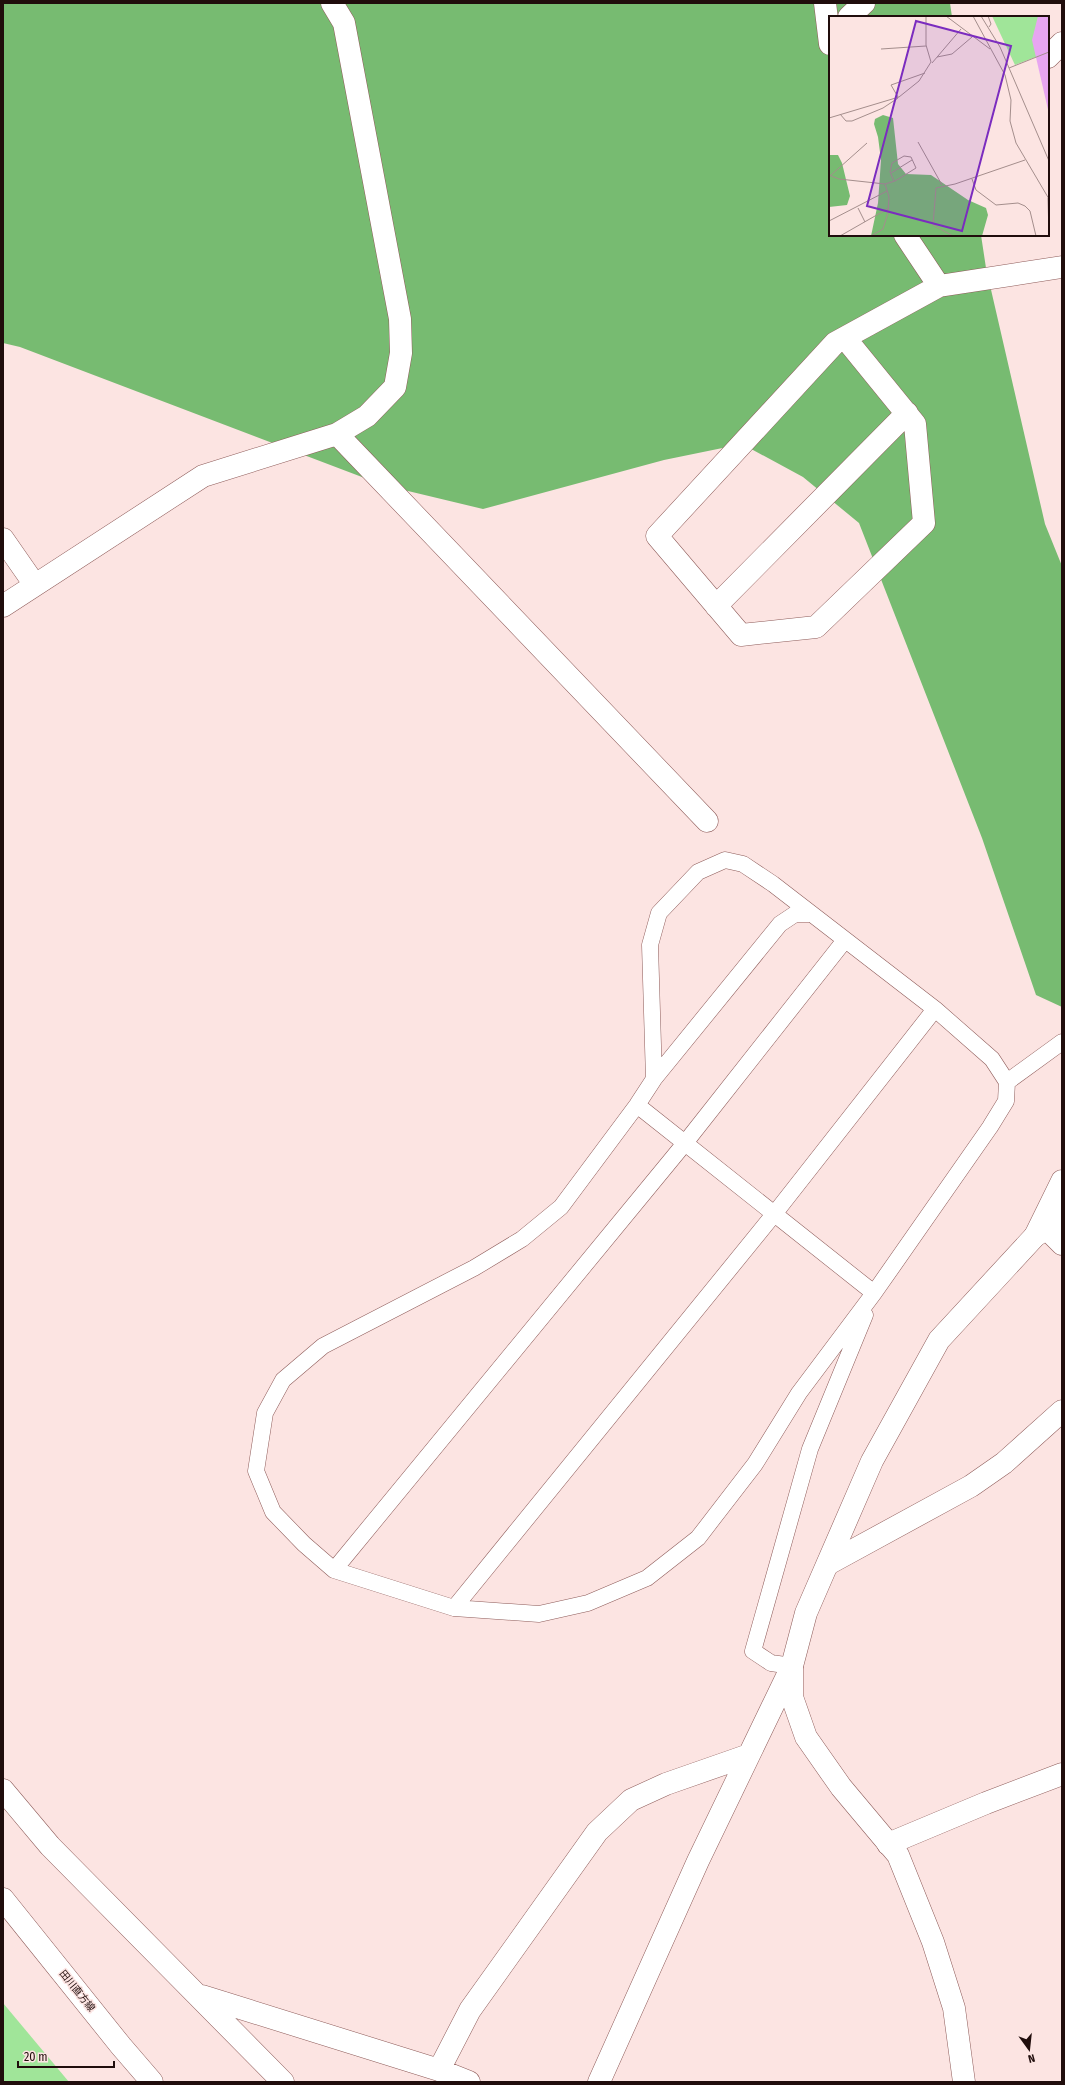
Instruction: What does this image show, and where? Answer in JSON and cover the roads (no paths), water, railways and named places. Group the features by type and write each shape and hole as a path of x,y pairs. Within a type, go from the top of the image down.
{"street":[{"path":"3,606 203,476 337,434 367,416 395,387 401,353 400,326 344,23 332,3"},
{"path":"825,3 829,32"},
{"path":"851,16 864,3"},
{"path":"1049,56 1062,43"},
{"path":"906,236 939,286"},
{"path":"845,338 915,424 924,523 816,627 741,636 657,536 835,343 939,286 1062,267"},
{"path":"716,606 907,413"},
{"path":"337,434 707,821"},
{"path":"3,539 35,584"},
{"path":"599,2082 698,1861 792,1666 806,1613 872,1461 939,1340 1047,1227 1062,1181"},
{"path":"1047,1227 1062,1244"},
{"path":"828,1564 971,1486 1004,1463 1062,1411"},
{"path":"792,1666 792,1697 806,1737 841,1787 898,1856 933,1942 954,2008 964,2082"},
{"path":"439,2070 470,2010 597,1832 631,1800 666,1784 749,1755"},
{"path":"888,1844 986,1803 1062,1774"},
{"path":"3,1790 50,1846 283,2082"},
{"name":"田川直方線","path":"3,1899 120,2046 152,2082"},
{"path":"198,1995 439,2070 469,2082"}],"lane":[{"path":"654,1079 650,945 659,913 698,872 725,860 743,864 811,914 935,1009 992,1059 1007,1082 1006,1101 990,1127 874,1293 799,1393 755,1464 698,1538 647,1578 588,1603 539,1614 454,1608 334,1570 304,1544 273,1512 256,1471 265,1413 284,1380 323,1346 474,1268 522,1239 561,1207 637,1105 654,1079 780,924 795,914 811,914"},
{"path":"334,1570 685,1143 845,940"},
{"path":"454,1608 775,1213 935,1009"},
{"path":"1007,1082 1062,1042"},
{"path":"637,1105 874,1293"},
{"path":"792,1666 771,1663 753,1651 810,1449 874,1293"}]}
